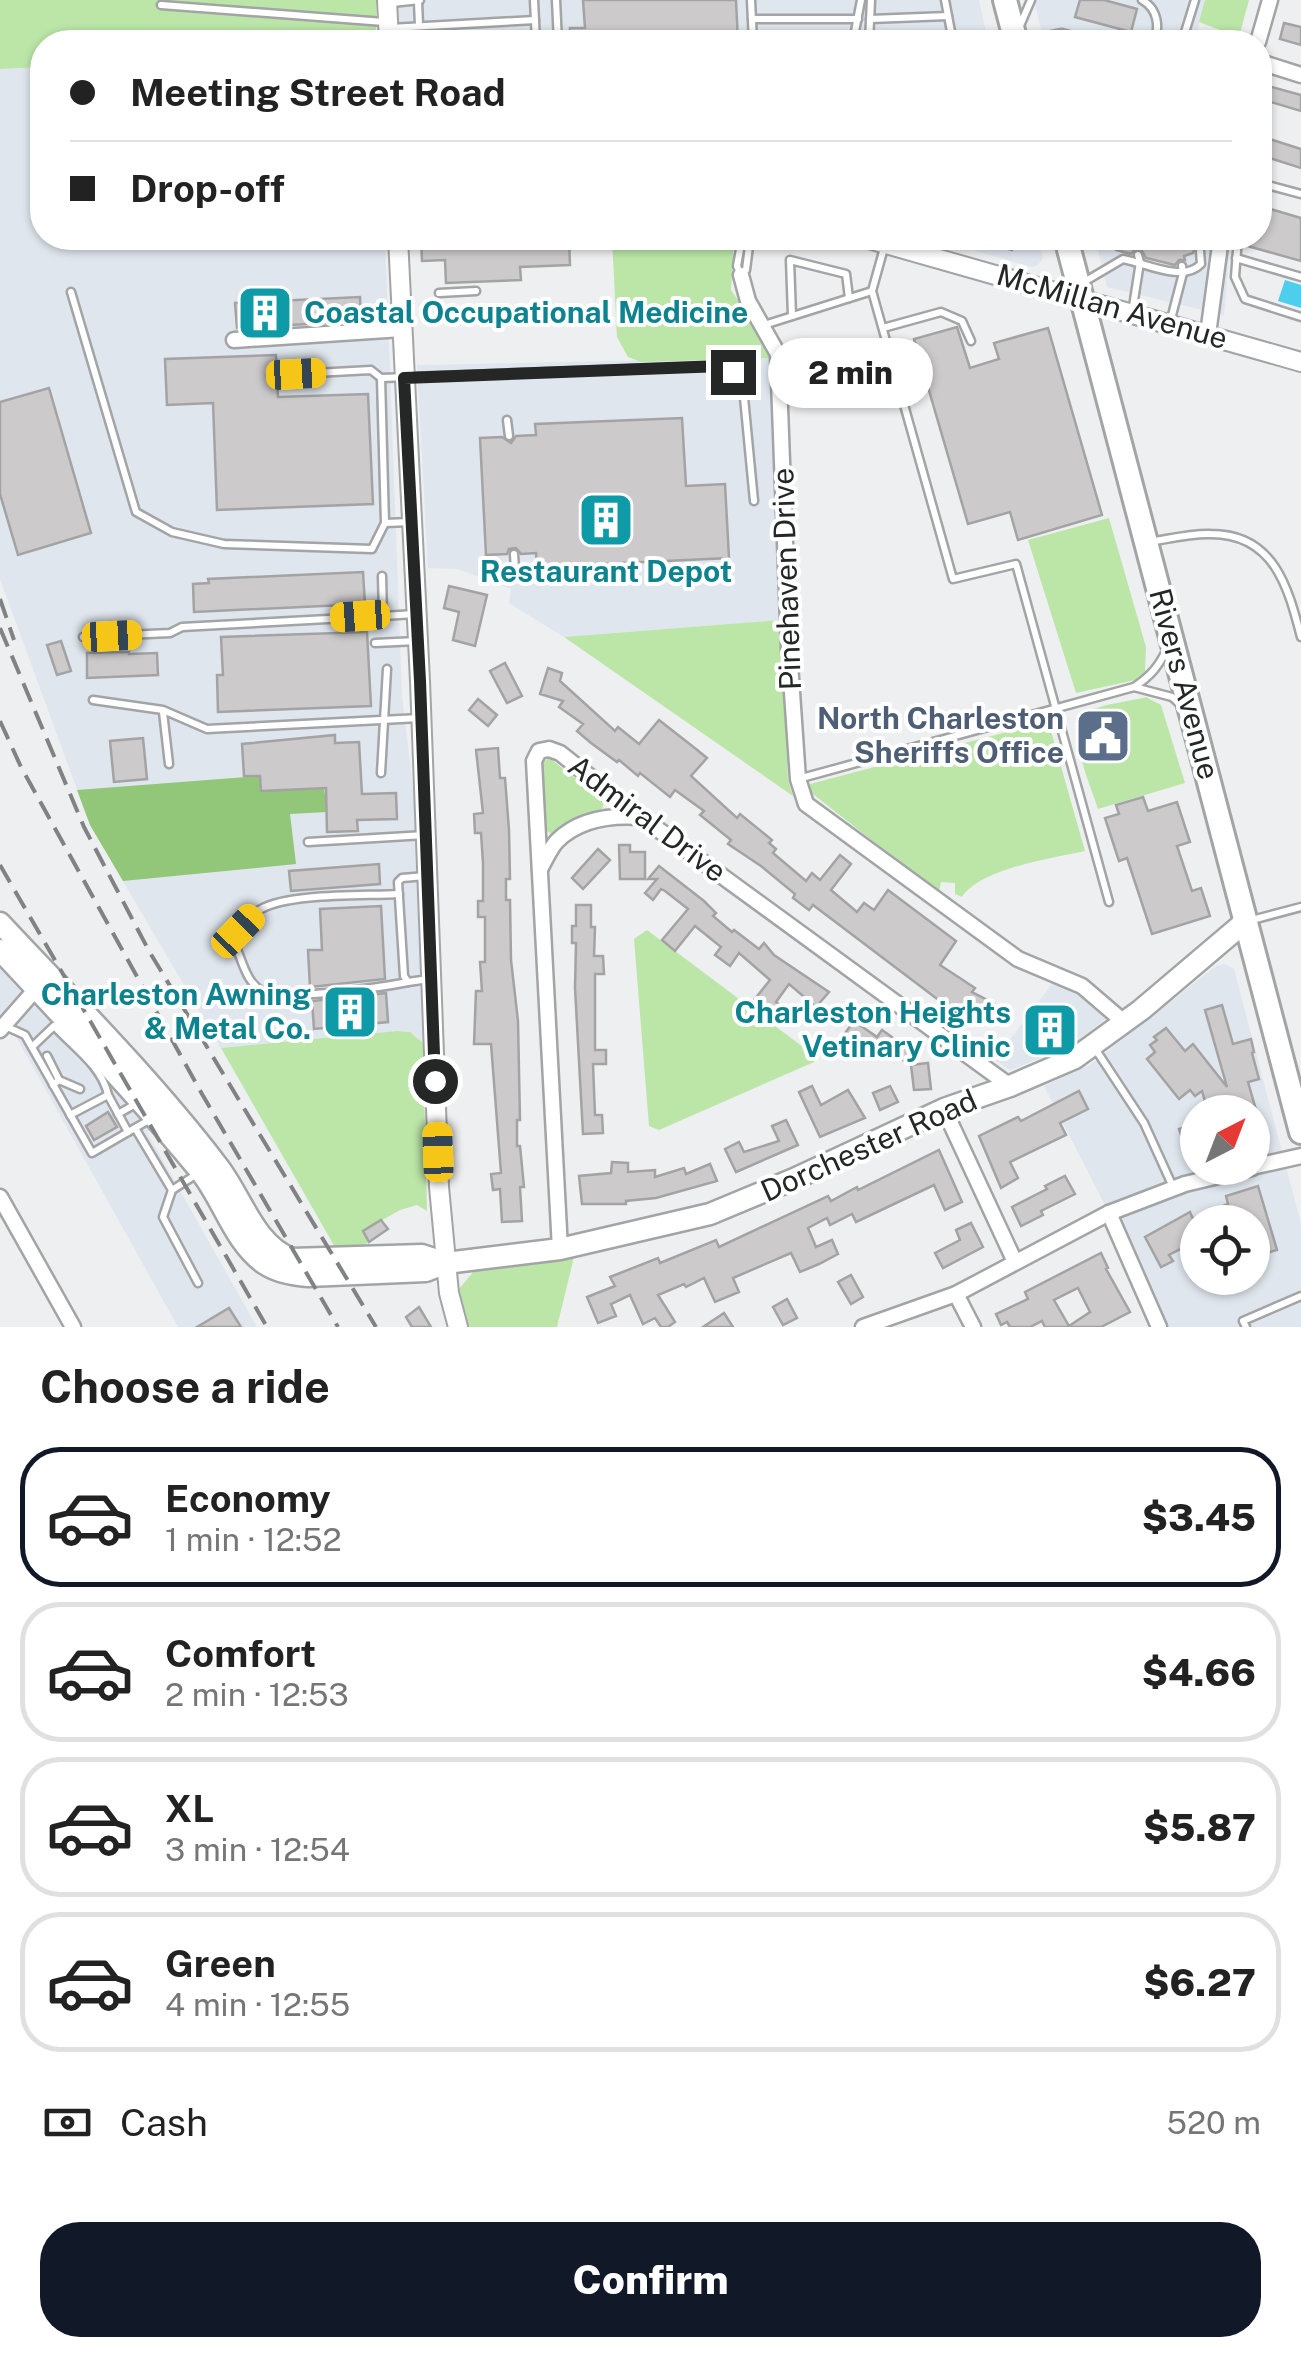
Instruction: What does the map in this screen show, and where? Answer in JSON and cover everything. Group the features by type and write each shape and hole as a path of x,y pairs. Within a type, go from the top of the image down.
{"main road":[{"path":"1005,0 1012,30"},
{"name":"Rivers Avenue","path":"1069,250 1246,922 1293,1069 1300,1121"},
{"name":"Dorchester Road","path":"0,923 93,1059 147,1109 200,1172 247,1246 266,1264 293,1275 426,1271 446,1263 560,1249 710,1214 944,1109 1075,1058 1246,922"},
{"name":"Dorchester Road","path":"0,950 42,981 58,1029 220,1167 274,1252 292,1259 422,1255 446,1263"}],"street":[{"path":"1261,30 1270,0"},
{"path":"1272,66 1301,75"},
{"path":"399,250 439,1187 446,1263 458,1327"},
{"name":"McMillan Avenue","path":"943,250 1080,292 1132,313 1301,362"},
{"path":"1208,334 1219,250"},
{"name":"Pinehaven Drive","path":"741,275 748,301 778,354 798,779"},
{"path":"234,340 402,329"},
{"name":"Admiral Drive","path":"560,1249 534,762 539,751 560,753 640,817 1010,1086"},
{"path":"798,779 806,804 822,816 1018,959 1082,986 1124,1022"},
{"path":"540,869 556,842 589,822 612,815 640,817"},
{"path":"2,1028 42,981"},
{"path":"944,1109 1016,1262"},
{"path":"1270,1163 1301,1156"},
{"path":"864,1327 956,1294 1108,1214 1184,1185"},
{"path":"0,1198 74,1327"},
{"path":"1108,1214 1159,1327"},
{"path":"956,1294 974,1327"}],"lane":[{"path":"534,0 535,30"},
{"path":"556,0 557,30"},
{"path":"751,0 752,30"},
{"path":"856,30 861,0"},
{"path":"870,30 872,0"},
{"path":"945,0 951,30"},
{"path":"1019,30 1031,0"},
{"path":"1142,0 1155,14 1158,30"},
{"path":"1186,30 1195,0"},
{"path":"419,1 419,25"},
{"path":"388,19 419,1"},
{"path":"161,6 388,19 419,25 535,20"},
{"path":"870,19 948,16"},
{"path":"752,19 858,19"},
{"path":"1272,187 1301,194"},
{"path":"740,250 737,266 741,275 746,270 748,250"},
{"path":"884,250 872,291 953,579 1016,564 1108,902"},
{"path":"1237,250 1234,277 1245,299 1301,317"},
{"path":"1080,292 1121,254 1182,270 1197,270 1202,264 1200,251"},
{"path":"1132,313 1139,258"},
{"path":"1236,258 1301,277"},
{"path":"792,316 790,260 846,274 849,298"},
{"path":"1170,323 1182,270"},
{"path":"438,294 476,291"},
{"path":"764,324 872,291"},
{"path":"71,292 136,512 172,532 224,544 372,549 385,523 381,378"},
{"path":"883,328 941,312 962,322 972,341"},
{"path":"779,394 892,362"},
{"path":"296,374 371,370 381,378 404,378 722,366 733,372 743,387 754,502"},
{"path":"507,420 509,436"},
{"path":"385,523 412,522"},
{"path":"1147,542 1211,534 1238,538 1258,549 1278,568 1301,637"},
{"path":"514,554 515,570"},
{"path":"382,576 383,616"},
{"path":"83,637 170,633 182,627 416,614"},
{"path":"798,779 1134,687 1160,665 1172,637"},
{"path":"375,643 418,642"},
{"path":"381,773 387,669"},
{"path":"1134,687 1172,697 1192,713"},
{"path":"93,700 163,710 207,729 421,718"},
{"path":"163,710 169,764"},
{"path":"308,842 426,835"},
{"path":"408,982 404,976 398,882 402,878 427,876"},
{"path":"398,894 284,900 258,910 234,941 246,972 255,986 267,994 350,991 431,979"},
{"path":"1246,922 1301,908"},
{"path":"2,1028 25,1034 56,1083 80,1089"},
{"path":"32,1047 58,1029 68,1046 93,1059 118,1114 172,1190"},
{"path":"1092,1046 1144,1123 1173,1188"},
{"path":"47,1056 70,1115 92,1153 132,1130 147,1109"},
{"path":"56,1083 57,1066"},
{"path":"56,1083 69,1077"},
{"path":"70,1115 108,1095"},
{"path":"118,1114 147,1109"},
{"path":"198,1283 163,1217 172,1190 200,1172"},
{"path":"1232,1327 1301,1296"}],"shaded area":[{"path":"396,0 979,0 985,30 397,30"},
{"path":"1034,0 1206,0 1197,30 1041,30"},
{"path":"30,68 30,250 385,250 402,696 417,823 423,1043 410,1032 397,1031 221,1048 90,825 0,579 0,69"},
{"path":"973,250 1041,250 1043,258 1032,267"},
{"path":"1098,250 1230,250 1224,315 1107,287"},
{"path":"769,358 781,620 564,637 509,603 511,589 458,569 428,568 417,365"},
{"path":"1225,964 1234,969 1267,1095 1180,1095 1180,1185 1270,1185 1270,1106 1301,1224 1301,1327 1159,1327 1109,1213 1044,1086 1090,1065 1216,966"},
{"path":"0,967 152,1128 147,1132 257,1327 178,1327 8,1022 0,1030"},
{"path":"1058,976 1113,1013 1069,1047 1010,1070 995,1060"}],"green space":[{"path":"0,0 376,0 376,30 30,30 30,68 0,69"},
{"path":"1205,0 1249,0 1241,30 1220,30 1199,22"},
{"path":"613,250 733,250 731,290 763,337 769,358 641,362 628,357 617,337"},
{"path":"1109,518 1146,647 1145,670 1149,677 1076,693 1028,540"},
{"path":"781,620 788,780 793,796 564,637"},
{"path":"1146,697 1161,705 1185,783 1098,809 1078,744 1079,720 1098,707"},
{"path":"1041,723 1051,731 1085,851 1000,872 971,887 962,897 955,894 955,883 941,882 939,893 809,791 810,784"},
{"path":"549,758 605,800 602,809 582,814 552,835 544,828 541,769"},
{"path":"260,776 261,791 324,788 327,812 290,814 296,864 123,881 90,825 77,790"},
{"path":"647,930 815,1056 814,1062 659,1130 649,1126 634,939"},
{"path":"410,1032 423,1043 427,1211 417,1205 400,1210 363,1231 369,1242 365,1245 336,1249 221,1048"},
{"path":"574,1257 557,1327 467,1327 459,1289 474,1271"}],"water":[{"path":"1285,280 1301,285 1301,308 1278,301"}],"building":[{"path":"583,0 736,0 737,30 570,30 585,28"},
{"path":"1080,0 1104,0 1137,9 1132,30 1075,17"},
{"path":"1284,23 1301,27 1301,45 1280,39"},
{"path":"1272,87 1301,95 1301,111 1272,102"},
{"path":"1272,140 1301,149 1301,168 1272,159"},
{"path":"1272,210 1301,218 1301,261 1262,250 1272,250"},
{"path":"422,250 569,250 570,265 520,267 521,280 446,283 445,260 422,261"},
{"path":"1142,250 1194,250 1175,265 1146,258"},
{"path":"360,297 361,321 237,328 235,303"},
{"path":"957,327 970,368 999,359 994,343 1048,328 1102,515 1018,540 1010,512 968,524 914,339"},
{"path":"276,355 278,397 368,394 373,504 217,510 213,403 167,405 165,359"},
{"path":"49,388 91,533 18,555 0,494 0,402"},
{"name":"Restaurant Depot","path":"682,418 686,486 725,484 729,558 537,567 536,553 521,554 516,548 509,549 507,554 486,555 480,438 502,437 511,443 516,436 536,435 535,424"},
{"path":"363,572 365,604 194,612 193,584 209,583 208,579"},
{"path":"449,586 487,595 475,646 453,640 459,612 444,608"},
{"path":"367,632 371,706 218,712 217,675 223,675 221,637"},
{"path":"61,641 71,671 57,675 47,645"},
{"path":"87,653 157,653 158,675 87,678"},
{"path":"505,663 522,696 507,703 490,671"},
{"path":"548,668 562,673 560,681 615,731 618,727 639,744 659,720 707,758 691,776 737,818 740,814 772,840 769,843 776,849 773,853 806,881 812,873 820,880 840,855 851,864 831,890 857,912 864,903 874,910 888,890 956,941 940,965 975,988 972,992 995,1004 988,1015 965,1003 957,1014 813,905 809,910 793,898 795,894 728,844 731,840 700,815 704,811 675,790 670,797 591,743 577,731 583,724 559,707 563,701 540,694"},
{"path":"478,699 497,715 488,726 469,710"},
{"path":"335,735 335,743 359,742 362,794 396,793 397,819 357,820 358,831 327,832 326,788 261,791 260,776 244,776 242,744"},
{"path":"143,738 147,779 114,782 110,741"},
{"path":"498,748 509,830 510,879 506,879 506,900 510,900 518,1021 517,1146 524,1187 520,1187 522,1221 502,1222 500,1189 493,1190 491,1174 501,1173 491,1044 474,1044 476,991 482,991 480,962 485,962 485,917 478,917 478,901 483,901 483,863 481,833 475,833 474,814 483,813 476,750"},
{"path":"1143,797 1148,811 1177,802 1190,842 1177,846 1192,891 1201,888 1210,916 1152,934 1127,858 1119,861 1105,818 1119,814 1116,805"},
{"path":"619,845 630,845 630,852 645,852 645,879 620,879"},
{"path":"598,849 610,860 583,889 572,878"},
{"path":"379,864 380,884 291,891 289,871"},
{"path":"659,866 704,901 716,913 713,916 732,932 759,949 764,943 774,955 829,992 816,1007 789,984 776,1002 784,1008 773,1023 750,1005 770,980 739,953 730,966 715,955 721,947 695,926 675,951 662,940 688,909 661,889 653,900 645,893 657,879 648,879"},
{"path":"576,905 591,905 594,956 603,956 604,974 595,974 595,1050 606,1050 606,1064 593,1064 595,1115 602,1115 603,1133 583,1134 576,943 572,943"},
{"path":"381,906 385,979 310,987 308,950 322,950 320,909"},
{"name":"Charleston Awning & Metal Co.","path":"386,993 388,1022 314,1029 312,1001"},
{"path":"1222,1005 1233,1044 1251,1039 1259,1079 1248,1082 1252,1095 1203,1095 1202,1091 1194,1095 1190,1090 1179,1099 1147,1059 1155,1052 1150,1045 1157,1040 1154,1037 1166,1028 1185,1051 1193,1044 1227,1087 1205,1010"},
{"name":"Charleston Heights Vetinary Clinic","path":"1059,1017 1066,1031 1041,1044 1034,1029"},
{"path":"854,1021 877,1037 882,1030 916,1054 909,1064 886,1049 880,1056 860,1040 853,1050 840,1040"},
{"path":"928,1063 931,1089 914,1090 911,1065"},
{"path":"812,1086 821,1105 848,1090 865,1118 820,1137 799,1092"},
{"path":"890,1086 898,1102 880,1110 873,1093"},
{"path":"1079,1091 1088,1109 1060,1123 1066,1135 1010,1162 1018,1178 1001,1188 979,1136 1018,1117 1021,1121"},
{"path":"108,1112 117,1127 94,1140 86,1126"},
{"path":"786,1120 798,1145 736,1172 725,1149 739,1142 744,1152 779,1141 772,1126"},
{"path":"939,1150 962,1202 945,1210 934,1185 856,1222 852,1214 830,1225 827,1218 808,1228 816,1247 832,1240 838,1254 819,1264 800,1272 791,1253 733,1278 739,1292 715,1302 704,1278 686,1287 684,1284 658,1295 675,1322 668,1327 661,1327 655,1318 643,1324 630,1295 611,1304 616,1316 598,1323 587,1297 615,1286 610,1277 658,1258 660,1263 716,1240 719,1247 828,1196 831,1201 857,1187 858,1190"},
{"path":"612,1162 628,1163 628,1172 655,1170 655,1177 684,1168 686,1174 710,1164 717,1181 626,1204 582,1204 579,1176 611,1173"},
{"path":"1065,1176 1075,1194 1021,1226 1012,1207"},
{"path":"1258,1186 1264,1205 1226,1205 1226,1196"},
{"path":"1180,1218 1180,1249 1169,1255 1173,1261 1161,1267 1145,1237"},
{"path":"381,1220 388,1229 369,1242 363,1231"},
{"path":"971,1223 983,1247 943,1268 935,1253 960,1240 956,1230"},
{"path":"1270,1226 1277,1250 1270,1252"},
{"path":"1101,1253 1130,1312 1101,1327 1045,1327 1042,1321 1030,1327 1010,1327 1007,1322 1001,1325 996,1314 1028,1299 1025,1292","holes":["1078,1288 1090,1312 1069,1326 1054,1300"]},
{"path":"851,1275 863,1297 851,1304 838,1282"},
{"path":"787,1299 797,1318 783,1325 773,1307"},
{"path":"419,1307 431,1327 412,1327 406,1317"},
{"path":"229,1308 241,1327 197,1327"},
{"path":"724,1313 733,1327 703,1327"}],"railway":[{"path":"0,599 14,640"},
{"path":"0,628 84,827 149,951 376,1327"},
{"path":"0,721 21,767 202,1094 338,1327"},
{"path":"0,865 267,1327"}],"place":[{"name":"Coastal Occupational Medicine","path":"265,313"},
{"name":"Restaurant Depot","path":"606,520"},
{"name":"North Charleston Sheriffs Office","path":"1103,736"},
{"name":"Charleston Awning & Metal Co.","path":"350,1012"},
{"name":"Charleston Heights Vetinary Clinic","path":"1050,1030"}],"route":[{"path":"435,1081 404,378 722,366 733,372"}]}
